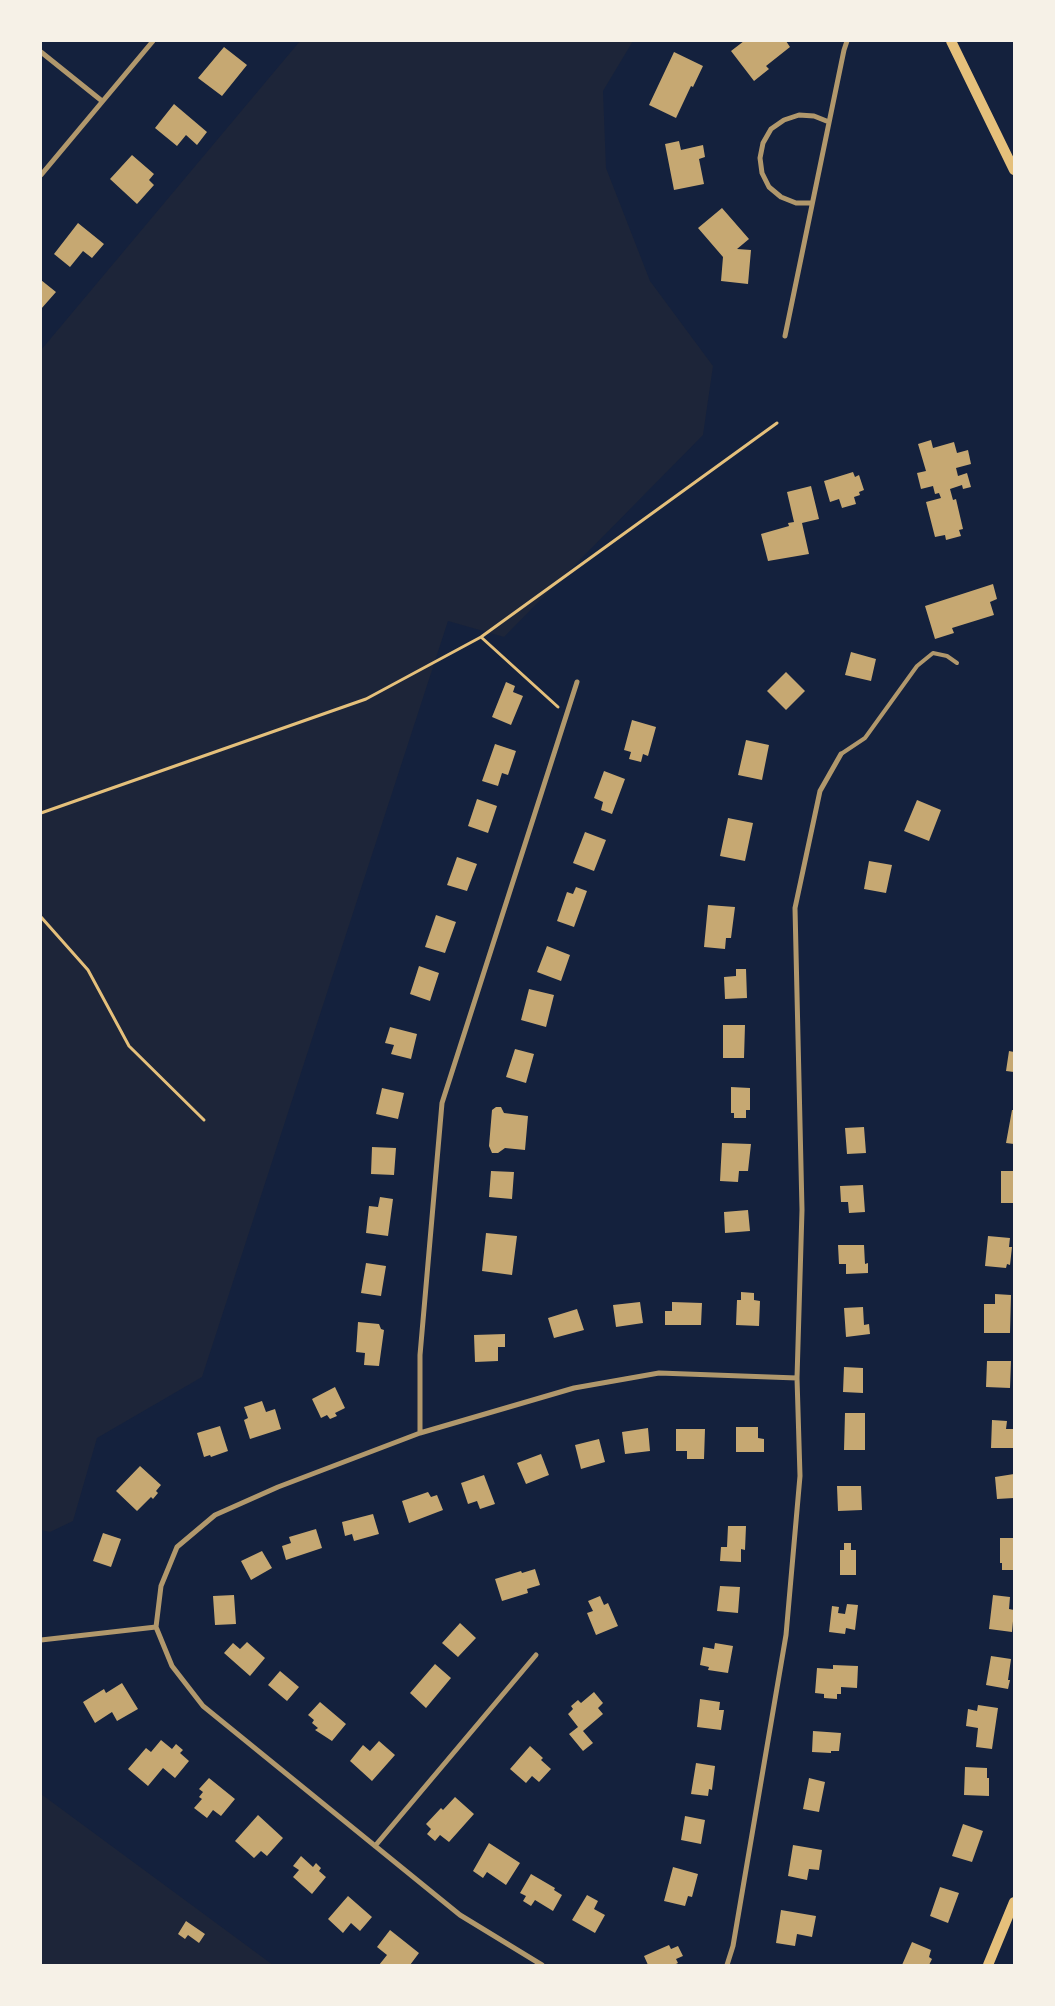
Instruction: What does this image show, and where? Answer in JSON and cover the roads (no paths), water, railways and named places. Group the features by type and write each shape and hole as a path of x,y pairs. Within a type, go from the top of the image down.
{"main road":[{"path":"951,41 1014,170"},
{"path":"988,1965 1014,1902"}],"street":[{"path":"41,175 152,41"},
{"path":"785,336 811,203 844,50 848,41"},
{"path":"41,52 102,101"},
{"path":"811,203 796,203 781,197 769,187 762,173 760,158 763,142 771,129 784,120 799,115 814,116 829,122"},
{"path":"420,1433 420,1355 442,1103 568,716 577,682"},
{"path":"727,1965 733,1946 786,1635 800,1476 797,1378 802,1210 795,908 820,791 841,754"},
{"path":"542,1965 460,1915 203,1706 172,1666 156,1627 161,1586 177,1547 215,1515 278,1487 420,1433 574,1388 659,1373 797,1378"},
{"path":"41,1640 156,1627"},
{"path":"375,1846 536,1655"}],"lane":[{"path":"841,754 865,738 917,666 933,653 947,656 957,663"}]}
